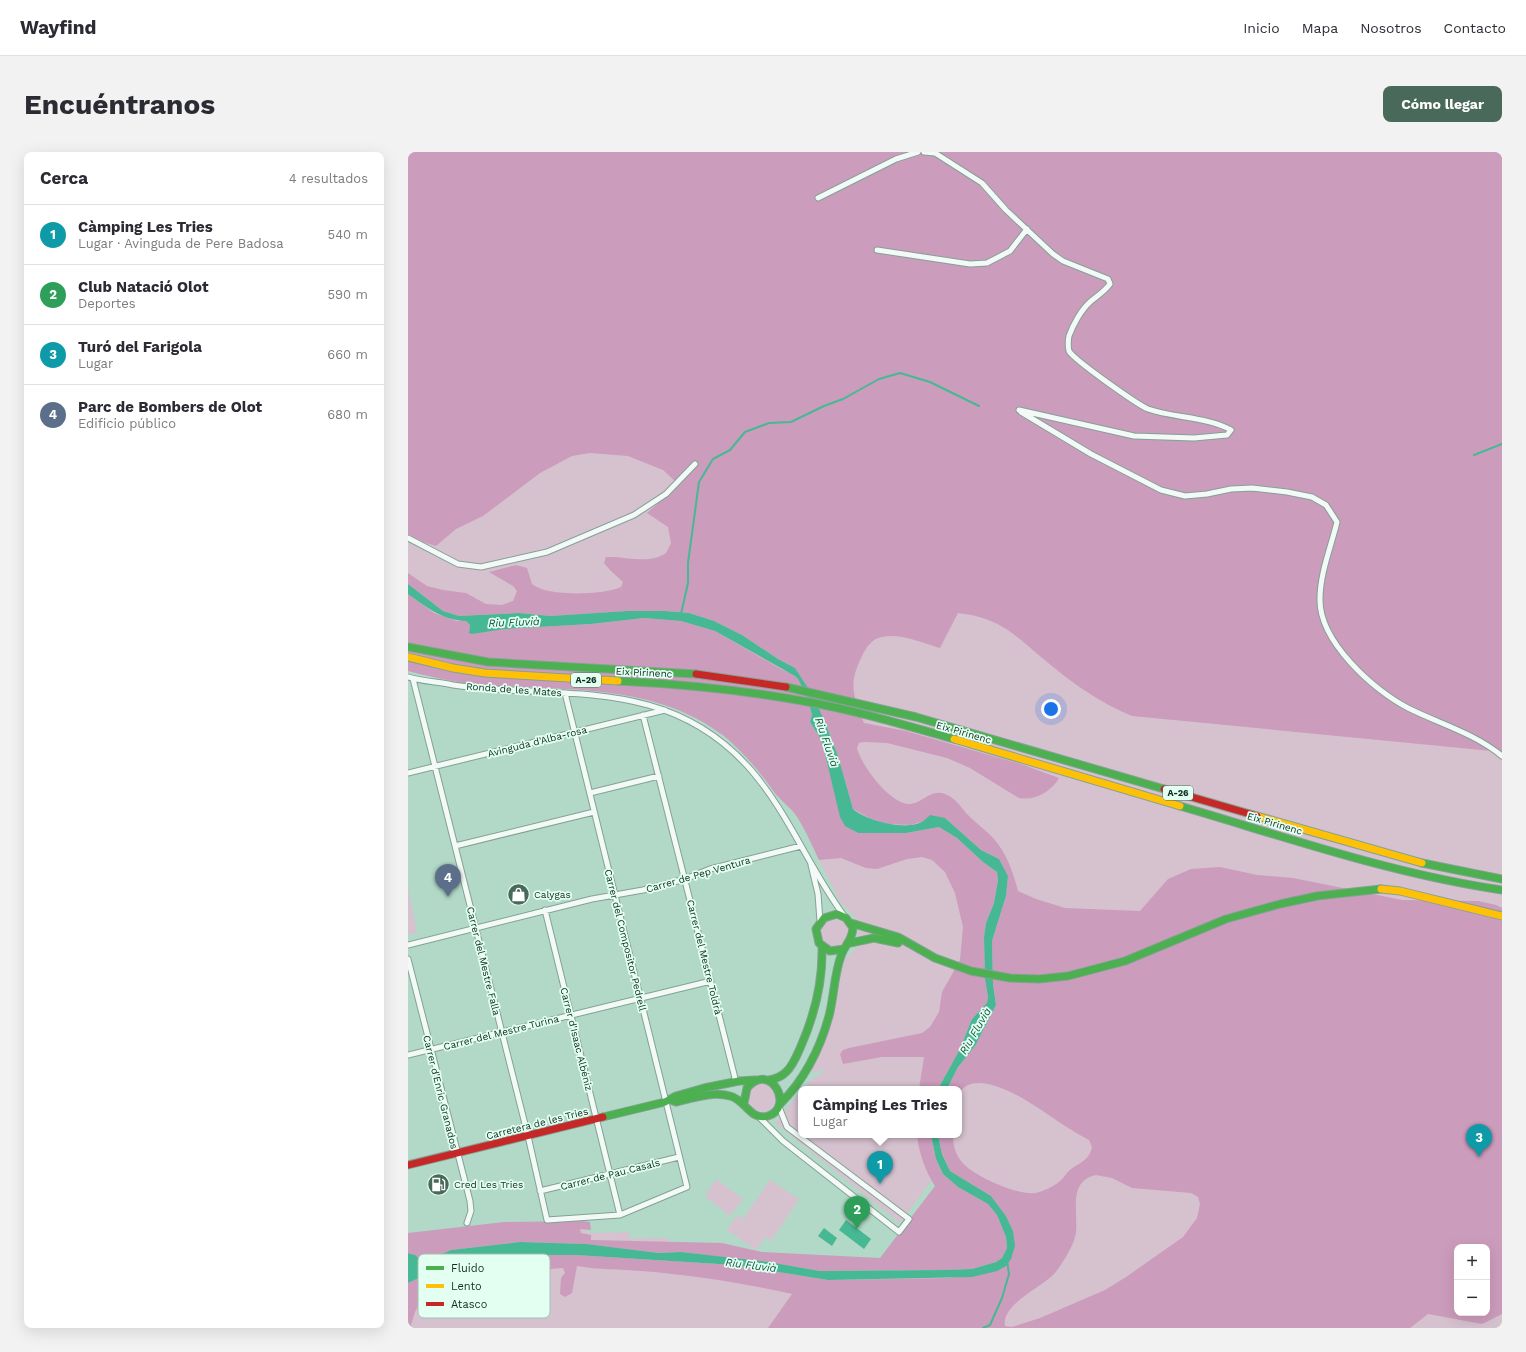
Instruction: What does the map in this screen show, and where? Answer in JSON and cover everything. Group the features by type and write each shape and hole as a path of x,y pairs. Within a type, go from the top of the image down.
{"main road":[{"name":"Eix Pirinenc","path":"408,647 455,658 507,664 692,674 759,682 855,701 1395,856 1441,868 1502,879"},
{"name":"Eix Pirinenc","path":"408,657 453,668 485,673 679,684 765,694 804,701 862,714 1372,862 1462,884 1502,890"},
{"path":"918,949 877,937 866,937 850,943 844,949 839,963 836,988 829,1016 816,1052 795,1089 772,1114 759,1117 748,1111 744,1104 743,1095 746,1088 755,1080 770,1080 786,1071 794,1061 806,1037 820,985 822,946 816,934 820,921 832,914 848,921 898,937 918,949 971,971 999,977 1024,979 1055,978 1099,969 1125,961 1226,919 1280,904 1317,896 1375,889 1400,891 1502,916"},
{"path":"848,921 853,933 850,943"},
{"path":"822,946 835,952 844,949"},
{"name":"Carretera de les Tries","path":"408,1165 668,1101 675,1097 736,1082 755,1080"},
{"path":"770,1080 780,1090 779,1106"},
{"name":"Carretera de les Tries","path":"668,1101 676,1102 706,1094 734,1097 744,1104"}],"street":[{"path":"818,198 896,159 918,152"},
{"path":"924,152 935,153 982,182 1006,210 1053,254 1063,261 1108,279 1110,284 1105,291 1089,303 1068,337 1069,351 1080,362 1146,408 1166,414 1216,424 1231,430 1227,435 1194,438 1134,436 1019,410 1091,454 1161,490 1185,496 1207,494 1231,488 1252,488 1287,492 1312,497 1326,505 1337,522 1321,579 1320,600 1329,634 1343,654 1372,683 1406,707 1476,738 1502,756"},
{"path":"878,250 970,264 987,262 1010,251 1027,229"},
{"path":"408,538 458,564 481,567 547,552 634,515 666,494 695,464"},
{"name":"Ronda de les Mates","path":"411,678 474,688 565,692 626,699 665,710 700,726 739,757 772,796 810,864 848,921"},
{"name":"Carrer del Mestre Falla","path":"411,678 476,928 528,1136 547,1220 620,1215"},
{"name":"Carrer del Compositor Pedrell","path":"565,692 640,998 668,1101 686,1187 620,1215"},
{"name":"Avinguda d'Alba-rosa","path":"408,773 665,710"},
{"name":"Carrer del Mestre Toldrà","path":"643,716 736,1082"},
{"path":"590,793 659,776"},
{"path":"455,846 594,812"},
{"name":"Carrer de Pep Ventura","path":"408,945 545,910 643,890 685,879 710,869 801,846"},
{"name":"Ronda de les Mates","path":"810,864 818,894 820,921"},
{"name":"Carrer d'Isaac Albéniz","path":"545,910 620,1215"},
{"name":"Carrer d'Enric Granados","path":"408,959 471,1208 470,1217 467,1223"},
{"name":"Carrer del Mestre Turina","path":"408,1055 711,980"},
{"path":"779,1106 787,1127 798,1135"},
{"path":"759,1117 783,1141 899,1232 909,1219 802,1138"},
{"name":"Carrer de Pau Casals","path":"540,1191 610,1175 679,1156"}],"shaded area":[{"path":"408,152 1502,152 1502,1328 408,1328 408,1236 586,1227 587,1233 629,1232 630,1239 668,1238 674,1257 723,1260 852,1282 995,1273 933,1138 962,1138 962,1086 945,1086 952,1069 931,1086 806,1086 811,1080 826,1070 811,1072 833,1018 844,960 859,946 857,920 839,900 819,860 825,859 820,833 725,726 637,691 408,662"},
{"path":"408,152 1502,152 1502,752 1132,716 1100,700 1080,687 1010,631 987,620 958,613 940,648 897,636 882,637 874,640 869,644 859,663 854,680 854,688 857,703 864,723 906,731 1021,764 1059,778 1047,791 1037,797 1025,799 1019,798 970,768 947,758 887,743 864,742 859,743 857,748 864,764 878,783 886,792 903,803 916,803 936,793 945,794 952,798 999,845 1009,864 1018,891 1036,899 1065,908 1140,911 1168,879 1191,869 1220,867 1257,875 1293,878 1402,900 1478,901 1502,908 1502,1314 1482,1324 1428,1314 1410,1328 768,1328 792,1294 755,1286 698,1277 577,1266 572,1293 565,1297 560,1294 561,1278 565,1273 563,1268 550,1269 550,1255 576,1255 735,1265 828,1280 951,1278 1005,1266 1013,1231 1006,1216 991,1196 950,1171 942,1153 939,1138 953,1138 957,1155 966,1167 974,1172 1007,1188 1027,1193 1035,1193 1052,1187 1058,1183 1069,1171 1084,1161 1091,1152 1092,1147 1089,1140 1026,1100 1010,1092 995,1086 981,1083 968,1085 962,1090 962,1086 948,1086 958,1067 975,1046 996,1005 993,984 992,941 1006,896 1008,876 999,859 981,850 945,818 924,821 911,825 887,824 869,818 853,809 838,756 826,725 814,697 795,668 778,659 742,635 714,621 689,613 665,611 627,611 550,616 519,613 459,616 443,611 408,584 408,573 427,586 466,593 486,604 502,605 513,601 517,591 513,586 489,572 516,565 527,568 532,584 550,591 562,593 589,593 613,590 621,587 623,582 604,563 606,557 652,559 666,553 671,543 668,527 647,513 679,485 663,470 628,456 590,453 572,456 540,473 483,516 456,529 436,546 423,542 408,534","holes":["1096,1175 1112,1178 1132,1188 1191,1193 1198,1197 1200,1204 1197,1218 1183,1237 1105,1290 1040,1318 1012,1327 1005,1326 1005,1318 1009,1311 1015,1304 1053,1275 1059,1268 1073,1244 1076,1232 1076,1198 1081,1183 1087,1178"]},
{"path":"408,594 434,613 457,621 466,621 470,625 469,633 504,629 591,624 644,618 681,621 715,631 781,669 793,674 798,679 808,699 812,715 810,722 822,741 828,765 854,831 858,833 906,833 939,827 957,838 983,862 997,872 998,880 994,903 986,923 984,937 985,979 988,997 987,1004 972,1019 960,1049 940,1086 919,1086 924,1057 882,1057 843,1064 840,1054 843,1050 849,1048 922,1033 930,1027 939,1012 942,992 960,960 963,927 955,893 945,872 932,860 922,857 907,859 877,869 866,868 841,858 819,860 798,818 744,755 724,736 699,720 672,708 645,699 588,690 466,683 408,671"},
{"path":"408,887 417,933 408,935"},
{"path":"835,919 841,920 845,923 848,927 848,939 845,943 841,946 835,947 829,946 825,943 822,939 821,933 822,927 825,923 829,920"},
{"path":"762,1084 772,1088 776,1098 772,1108 762,1112 752,1108 748,1098 752,1088"},
{"path":"798,1095 798,1138 927,1138 934,1177 900,1223 775,1123"},
{"path":"917,1138 932,1138 936,1159 943,1174 958,1187 988,1204 997,1215 1006,1237 1007,1248 1002,1258 996,1262 972,1269 820,1271 681,1252 659,1253 585,1244 520,1242 451,1250 442,1254 418,1254 418,1258 408,1253 408,1233 504,1222 583,1221 590,1222 591,1230 580,1229 581,1233 591,1235 591,1240 722,1243 762,1252 880,1258 935,1186 928,1174 919,1148"},
{"path":"716,1179 743,1199 730,1216 705,1196"},
{"path":"770,1180 799,1199 771,1241 765,1237 756,1250 727,1230 737,1215 743,1219"},
{"path":"418,1278 418,1306 410,1328 408,1328 408,1283"}],"water":[{"name":"Riu Fluvià","path":"408,584 443,611 459,616 519,613 550,616 627,611 665,611 689,613 714,621 742,635 778,659 795,668 814,697 826,725 838,756 853,809 858,813 874,820 901,825 909,825 924,821 930,815 945,818 981,850 999,859 1008,876 1006,896 992,941 993,984 996,1005 975,1046 958,1067 948,1086 940,1086 960,1049 972,1019 987,1003 988,997 985,979 984,937 986,923 994,903 998,880 997,872 983,862 957,838 939,827 906,833 858,833 845,826 840,817 822,741 810,722 812,715 808,699 795,676 715,631 681,621 644,618 591,624 504,629 472,634 469,633 470,625 466,621 449,618 435,612 408,594"},
{"name":"Riu Fluvià","path":"932,1138 939,1138 942,1154 950,1171 991,1196 1006,1216 1013,1231 1015,1246 1011,1259 1006,1266 997,1271 972,1277 828,1280 735,1265 550,1254 442,1254 451,1250 520,1242 586,1244 659,1253 681,1252 768,1262 820,1271 972,1269 996,1262 1002,1258 1007,1248 1006,1237 997,1215 988,1204 958,1187 943,1174 936,1159"},
{"path":"846,1220 871,1239 864,1249 839,1230"},
{"path":"824,1228 837,1238 832,1246 818,1236"},
{"path":"408,1253 418,1258 418,1278 408,1283"}],"waterway":[{"path":"681,614 688,583 688,563 699,482 713,459 730,450 745,432 769,423 791,422 824,406 843,399 879,379 900,373 930,382 979,406"},
{"path":"1474,455 1502,444"},
{"path":"983,1328 990,1325 1002,1298 1009,1274 1007,1261"}],"traffic: fast":[{"path":"408,647 488,662 696,674"},
{"path":"618,681 711,688 803,701 860,713 954,739"},
{"path":"786,687 916,717 1164,789"},
{"path":"1180,806 1380,865 1461,883 1502,890"},
{"path":"1422,863 1502,879"},
{"path":"851,923 898,937 935,958 971,971 1010,978 1039,979 1068,976 1125,961 1226,919 1280,904 1317,896 1381,889"},
{"path":"780,1104 797,1085 816,1052 821,1040 829,1016 839,963 850,939 853,928 846,918 837,914 824,918 816,929 819,943 830,951 844,949"},
{"path":"850,943 874,938 898,943"},
{"path":"769,1080 784,1074 791,1067 806,1034 817,997 821,972 822,946"},
{"path":"671,1100 676,1102 717,1094 730,1096 735,1098 752,1113 762,1117 768,1116 776,1111 780,1096 777,1088 771,1082 764,1079 756,1081 747,1088 744,1103"},
{"path":"603,1117 665,1102 676,1096 704,1088 739,1081 755,1080"}],"traffic: slow":[{"path":"408,657 453,668 485,673 618,681"},
{"path":"954,739 1180,806"},
{"path":"1257,816 1422,863"},
{"path":"1381,889 1400,891 1502,916"}],"traffic: jam":[{"path":"696,674 786,687"},
{"path":"1164,789 1257,816"},
{"path":"408,1165 603,1117"}],"place":[{"name":"Calygas","path":"518,894"},
{"name":"Parc de Bombers de Olot","path":"448,897"},
{"name":"Turó del Farigola","path":"1479,1157"},
{"name":"Cred Les Tries","path":"439,1184"},
{"name":"Càmping Les Tries","path":"880,1184"},
{"name":"Club Natació Olot","path":"857,1229"}]}
